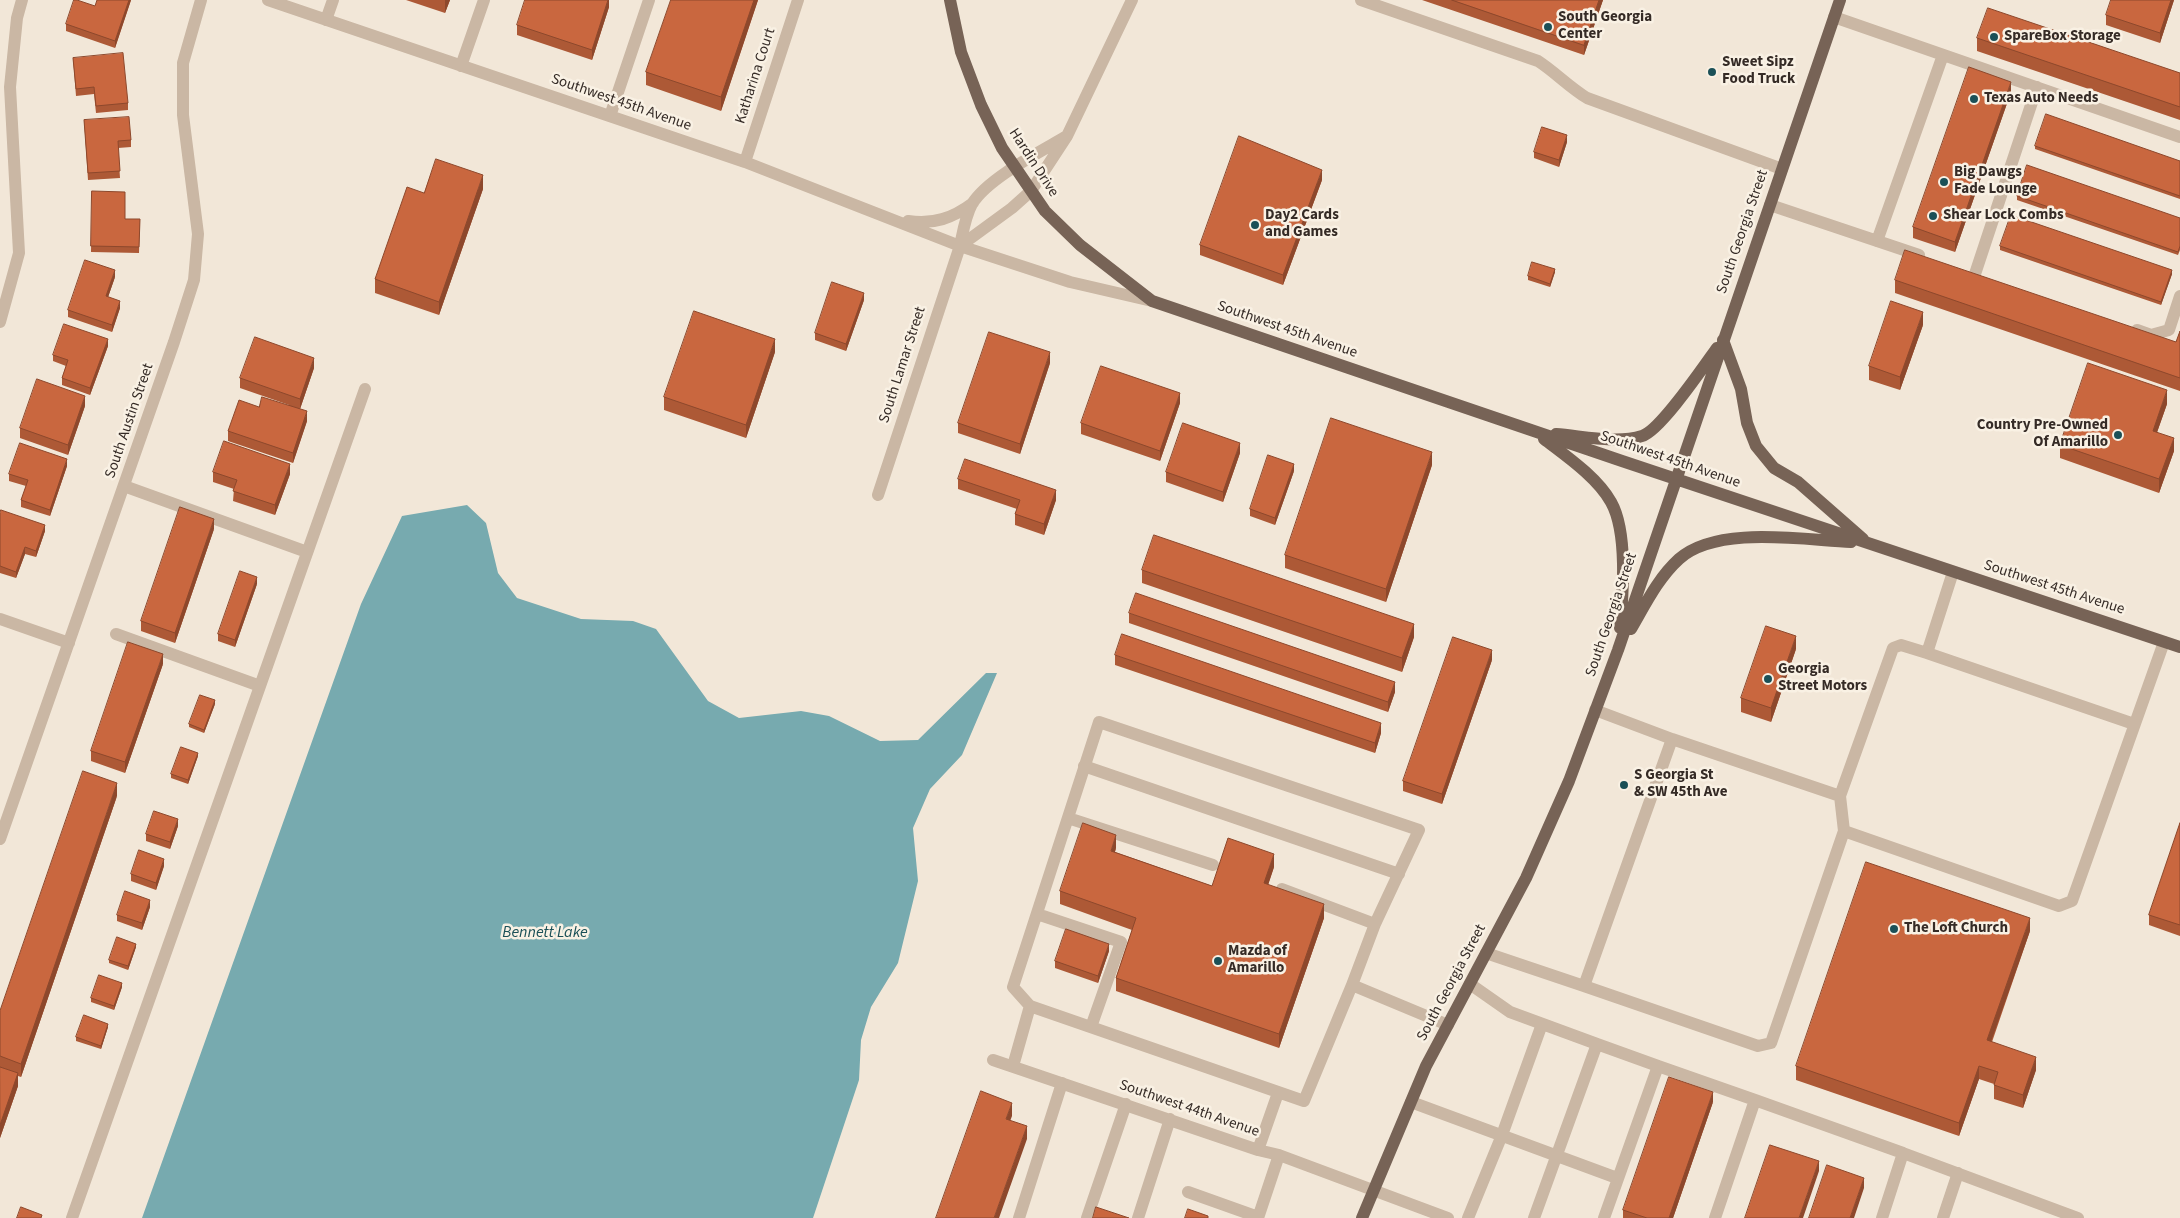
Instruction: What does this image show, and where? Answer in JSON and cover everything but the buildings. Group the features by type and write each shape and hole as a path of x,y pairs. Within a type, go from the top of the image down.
{"main road":[{"name":"Hardin Drive","path":"950,0 961,52 981,105 1002,148 1045,211 1080,245 1152,300"},
{"name":"South Georgia Street","path":"1362,1218 1426,1066 1530,870 1569,781 1618,650 1840,0"},
{"name":"Southwest 45th Avenue","path":"1152,300 1536,432 2180,647"},
{"path":"1536,432 1620,439 1643,436 1662,420 1723,340"},
{"path":"1723,340 1741,389 1747,424 1756,446 1774,468 1798,482 1867,543"},
{"path":"1536,432 1583,469 1611,502 1620,532 1624,583 1618,650"},
{"path":"1618,650 1654,589 1666,574 1679,559 1707,543 1723,538 1754,537 1867,543"}],"street":[{"path":"0,322 19,253 10,87 17,18 22,0"},
{"name":"South Austin Street","path":"0,839 194,280 198,234 183,115 184,63 201,0"},
{"name":"Southwest 45th Avenue","path":"268,0 746,162 960,246 1070,282 1152,300"},
{"path":"326,20 333,0"},
{"path":"461,66 484,0"},
{"path":"610,116 649,0"},
{"name":"Katharina Court","path":"746,162 798,0"},
{"path":"960,246 1012,208 1031,191 1067,136 1132,0"},
{"path":"1361,0 1538,60 1554,71 1570,87 1587,98 1782,169"},
{"path":"1834,17 2180,137"},
{"path":"1877,241 1943,55"},
{"path":"1975,274 2037,87"},
{"path":"888,218 911,222 930,222 949,218 973,204 986,188 1015,167 1067,136"},
{"name":"South Lamar Street","path":"878,495 960,246 966,218 973,204"},
{"path":"1770,205 1933,260"},
{"path":"2123,325 2151,335 2168,330 2180,296"},
{"path":"72,1218 365,389"},
{"path":"124,486 307,552"},
{"path":"1927,653 1953,572"},
{"path":"0,620 69,643"},
{"path":"116,634 260,686"},
{"path":"1844,831 2059,906 2072,901 2164,642"},
{"path":"1486,953 1758,1046 1771,1043 1844,831 1840,796 1893,648 1901,645 1927,653 2134,724"},
{"path":"1595,710 1672,739 1840,796"},
{"path":"1099,722 1419,830 1375,924 1304,1101 1030,1006 1013,987 1068,818 1099,722"},
{"path":"1584,986 1672,739"},
{"path":"1084,766 1398,874"},
{"path":"1068,818 1213,865"},
{"path":"1282,889 1375,924"},
{"path":"1037,914 1122,942 1091,1027"},
{"path":"1470,984 1510,1012 1958,1173 2042,1212 2078,1218"},
{"path":"1352,985 1448,1025"},
{"path":"1013,1066 1030,1006"},
{"path":"1468,1218 1502,1135 1542,1024"},
{"path":"1534,1218 1597,1044"},
{"name":"Southwest 44th Avenue","path":"993,1060 1258,1150 1280,1155 1448,1218"},
{"path":"1604,1218 1658,1066"},
{"path":"1019,1218 1062,1083"},
{"path":"1258,1150 1278,1093"},
{"path":"1715,1218 1755,1100"},
{"path":"1411,1102 1617,1178"},
{"path":"1087,1218 1126,1104"},
{"path":"1138,1218 1170,1119"},
{"path":"1882,1218 1903,1154"},
{"path":"1188,1192 1258,1217 1280,1155"},
{"path":"1943,1218 1958,1173"}],"water":[{"name":"Bennett Lake","path":"467,505 486,523 498,573 517,598 581,619 633,621 656,629 708,701 739,718 801,711 829,716 880,741 918,740 986,673 997,673 962,755 930,789 913,828 918,881 898,963 871,1007 861,1040 859,1080 813,1218 142,1218 361,604 402,516"}],"place":[{"name":"South Georgia Center","path":"1548,27"},
{"name":"SpareBox Storage","path":"1994,37"},
{"name":"Sweet Sipz Food Truck","path":"1712,72"},
{"name":"Texas Auto Needs","path":"1974,99"},
{"name":"Big Dawgs Fade Lounge","path":"1944,182"},
{"name":"Shear Lock Combs","path":"1933,216"},
{"name":"Day2 Cards and Games","path":"1255,225"},
{"name":"Country Pre-Owned Of Amarillo","path":"2118,435"},
{"name":"Georgia Street Motors","path":"1768,679"},
{"name":"S Georgia St & SW 45th Ave","path":"1624,785"},
{"name":"The Loft Church","path":"1894,929"},
{"name":"Mazda of Amarillo","path":"1218,961"}]}
